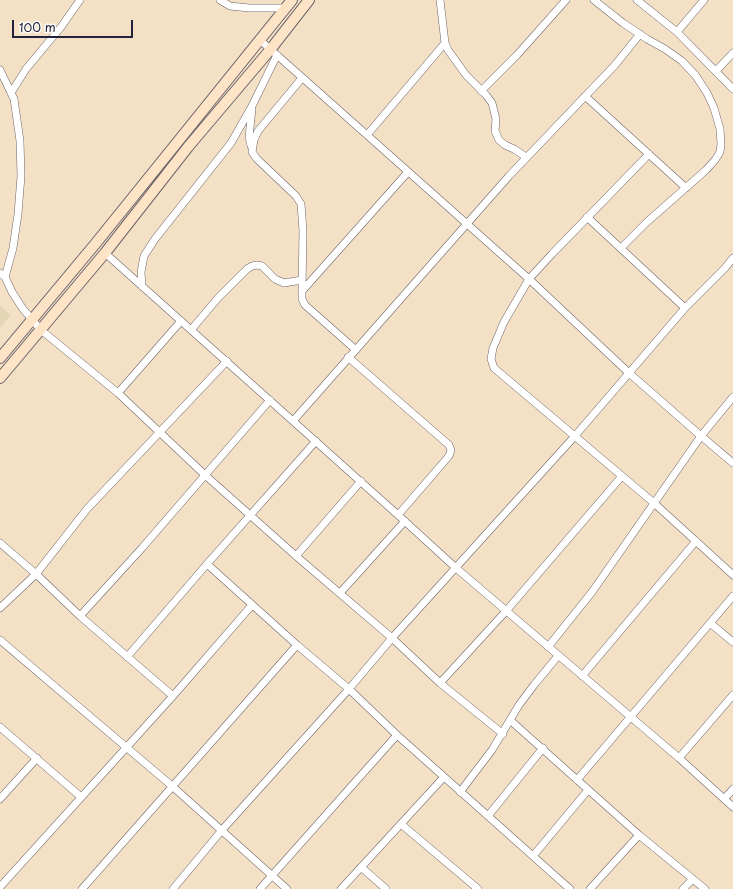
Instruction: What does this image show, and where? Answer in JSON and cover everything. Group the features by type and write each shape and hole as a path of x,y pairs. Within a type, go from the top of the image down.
{"main road":[{"path":"0,378 105,253 188,147 273,52 309,0"},
{"path":"0,358 289,4"}],"street":[{"path":"11,93 26,69 61,27 80,0"},
{"path":"440,0 445,43 455,60 492,103 495,131 499,140 526,157"},
{"path":"481,90 517,55 566,0"},
{"path":"594,0 623,23 665,48 682,61 696,76 707,93 714,108 720,129 720,152 715,160 647,222 621,248"},
{"path":"637,0 677,32 733,89"},
{"path":"677,32 704,0"},
{"path":"223,1 230,6 249,8 289,4"},
{"path":"293,421 526,157 615,65 640,34"},
{"path":"260,40 529,279 629,373 733,463"},
{"path":"367,135 445,43"},
{"path":"142,286 141,272 144,256 155,238 231,143 252,106 273,52"},
{"path":"716,71 733,53"},
{"path":"0,70 16,107 20,141 21,176 15,235 2,275 32,320 41,330 118,393 205,475 296,556 392,638 440,683 503,734"},
{"path":"252,152 254,140 258,131 302,78"},
{"path":"585,96 686,188"},
{"path":"252,106 249,137 252,152 257,159 296,196 301,204 303,231 302,299 305,305 356,350"},
{"path":"649,154 529,279 504,322 493,348 491,359 494,368 654,503 733,575"},
{"path":"302,291 408,172"},
{"path":"587,217 685,308"},
{"path":"105,253 361,481 456,568 679,758 733,807"},
{"path":"173,889 222,830 350,689 392,638 574,437 685,308 733,258"},
{"path":"191,330 218,298 247,269 252,266 262,266 280,282 290,283 302,280"},
{"path":"118,393 181,320"},
{"path":"348,358 448,445 451,450 449,456 398,515"},
{"path":"0,608 36,574 87,509 227,361"},
{"path":"548,647 592,592 700,436 733,397"},
{"path":"80,616 142,548 270,400"},
{"path":"127,657 316,441"},
{"path":"440,683 507,610 622,476"},
{"path":"296,556 361,481"},
{"path":"340,594 405,521"},
{"path":"582,676 696,541"},
{"path":"0,543 36,574 80,616 173,696"},
{"path":"207,564 297,645 350,689 444,778 570,889"},
{"path":"577,780 733,596"},
{"path":"0,887 173,696 252,605"},
{"path":"710,622 733,642"},
{"path":"0,640 172,786 287,889"},
{"path":"82,889 297,645"},
{"path":"460,792 503,734 510,720 534,685 558,656"},
{"path":"679,758 733,695"},
{"path":"510,720 639,835 705,889"},
{"path":"0,727 81,797"},
{"path":"260,889 397,735"},
{"path":"488,816 543,748"},
{"path":"0,800 37,758"},
{"path":"341,889 444,778"},
{"path":"724,799 733,789"},
{"path":"533,856 588,790"},
{"path":"400,824 478,889"},
{"path":"590,889 639,835"},
{"path":"361,867 386,889"},
{"path":"683,889 693,879"}],"shaded area":[{"path":"0,306 11,315 0,328"}]}
